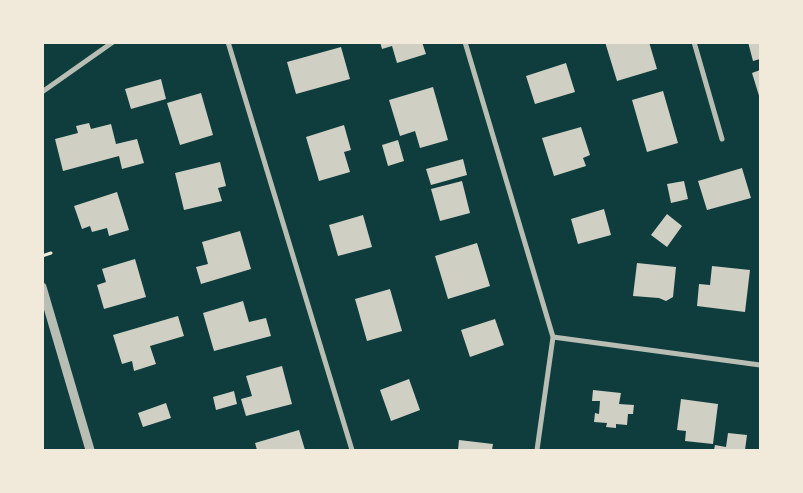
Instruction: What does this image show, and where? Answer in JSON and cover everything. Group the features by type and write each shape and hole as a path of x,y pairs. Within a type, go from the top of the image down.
{"street":[{"path":"42,92 113,42"},
{"path":"228,42 352,450"},
{"path":"465,42 553,338 537,450"},
{"path":"694,42 722,139"},
{"path":"42,287 90,450"},
{"path":"553,338 760,365"}],"path":[{"path":"42,256 51,253"}],"building":[{"path":"380,42 422,42 426,54 397,63 392,46 382,49"},
{"path":"605,42 649,42 657,69 617,81"},
{"path":"748,42 760,42 760,59 753,61"},
{"path":"341,47 350,79 296,94 287,62"},
{"path":"566,63 575,92 535,104 526,76"},
{"path":"760,70 760,99 752,73"},
{"path":"161,79 166,99 131,109 125,89"},
{"path":"433,87 448,140 420,148 415,131 400,136 389,100"},
{"path":"663,91 678,143 647,152 632,100"},
{"path":"201,93 213,135 180,145 167,103"},
{"path":"89,123 91,129 111,124 116,144 137,139 144,163 122,169 119,156 63,171 55,139 78,133 76,126"},
{"path":"344,125 351,150 344,152 350,172 319,181 306,137"},
{"path":"581,127 590,155 583,158 586,166 554,176 542,138"},
{"path":"398,140 404,161 388,166 382,145"},
{"path":"463,159 467,175 431,185 426,169"},
{"path":"220,162 226,186 218,188 222,201 184,210 175,173"},
{"path":"742,168 751,198 707,210 698,181"},
{"path":"462,181 470,213 440,221 431,189"},
{"path":"684,181 688,199 671,203 667,184"},
{"path":"117,192 129,230 109,236 107,228 92,232 90,226 82,229 74,206"},
{"path":"604,209 611,235 578,244 571,219"},
{"path":"667,214 682,226 667,247 651,235"},
{"path":"363,215 372,247 338,256 329,225"},
{"path":"240,231 251,269 201,284 196,267 208,264 202,242"},
{"path":"477,243 490,286 448,299 435,256"},
{"path":"135,259 146,297 104,309 97,285 106,282 102,269"},
{"path":"637,263 676,267 673,297 666,301 659,298 633,296"},
{"path":"712,266 750,270 745,312 697,306 699,284 710,285"},
{"path":"390,289 402,331 367,341 355,299"},
{"path":"243,301 249,322 266,318 271,336 214,351 203,313"},
{"path":"178,316 184,336 150,346 156,364 134,371 132,361 122,364 113,335"},
{"path":"495,319 504,345 470,357 461,330"},
{"path":"282,366 292,404 246,416 241,399 252,396 246,376"},
{"path":"409,379 420,410 391,421 380,390"},
{"path":"593,390 621,393 619,404 634,405 633,414 628,414 627,425 616,424 616,428 606,427 607,423 594,422 595,413 599,414 600,401 592,401"},
{"path":"234,391 237,404 216,410 213,397"},
{"path":"681,399 718,404 713,444 685,441 686,431 677,430"},
{"path":"166,403 171,418 143,427 138,413"},
{"path":"299,430 305,450 257,450 255,443"},
{"path":"728,433 747,435 745,450 714,450 715,445 726,447"},
{"path":"459,440 493,444 492,450 458,450"}]}
